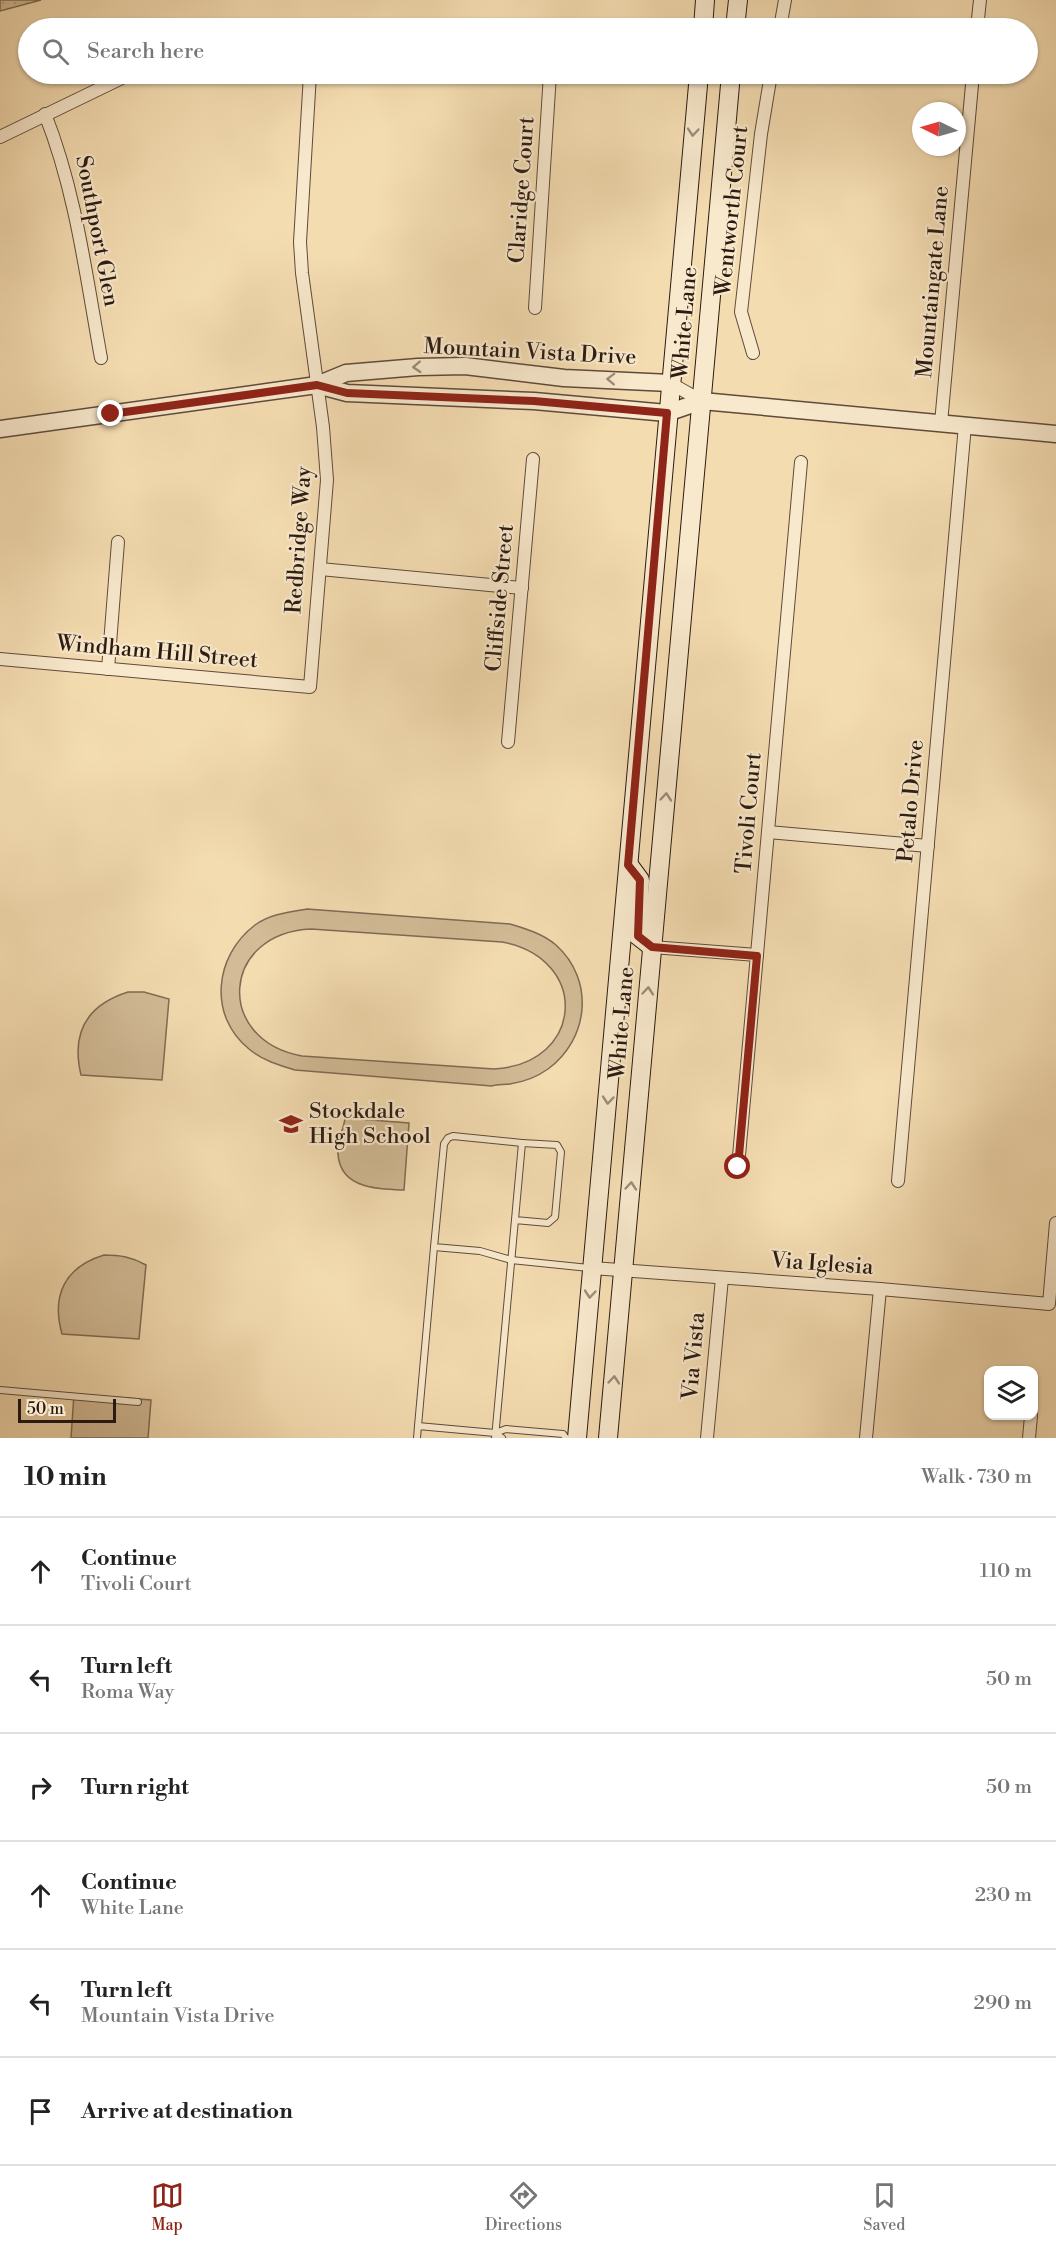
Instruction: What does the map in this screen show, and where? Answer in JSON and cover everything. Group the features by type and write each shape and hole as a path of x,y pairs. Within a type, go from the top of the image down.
{"main road":[{"path":"704,18 705,0"},
{"path":"736,18 738,0"},
{"name":"White Lane","path":"577,1438 698,84"},
{"name":"White Lane","path":"608,1438 730,84"},
{"path":"628,865 640,880 638,936 652,947"}],"street":[{"path":"782,18 785,0"},
{"path":"978,18 980,0"},
{"path":"0,137 109,84"},
{"name":"Redbridge Way","path":"309,84 300,242 327,480 310,687"},
{"name":"Claridge Court","path":"535,308 549,84"},
{"name":"Wentworth Court","path":"753,352 741,312 760,134 769,84"},
{"name":"Mountaingate Lane","path":"941,423 972,84"},
{"name":"Southport Glen","path":"45,114 69,183 100,358"},
{"name":"Mountain Vista Drive","path":"0,429 317,385 346,373 418,367 465,366 564,378 670,382 702,401"},
{"name":"Mountain Vista Drive","path":"317,385 347,393 524,400 667,413 702,401 1056,434"},
{"name":"Petalo Drive","path":"898,1181 965,425"},
{"name":"Cliffside Street","path":"508,742 533,459"},
{"name":"Tivoli Court","path":"738,1167 801,462"},
{"path":"108,669 118,542"},
{"path":"320,569 522,588"},
{"name":"Windham Hill Street","path":"0,659 310,687"},
{"path":"768,832 928,846"},
{"path":"652,947 757,956"},
{"name":"Via Iglesia","path":"592,1268 1049,1304 1056,1223"},
{"name":"Via Vista","path":"707,1438 722,1278"},
{"path":"866,1438 880,1289"},
{"path":"1029,1438 1031,1420"}],"lane":[{"path":"417,1438 444,1144 448,1138 453,1136 557,1145 560,1148 555,1217 548,1222 515,1220"},
{"path":"495,1436 522,1143"},
{"path":"435,1247 480,1251 512,1260 592,1268"},
{"path":"0,1390 138,1402"},
{"path":"418,1426 502,1438"},
{"path":"495,1436 506,1430 562,1434 566,1438"}],"shaded area":[{"path":"0,0 41,0 0,11"},
{"path":"307,909 510,924 540,935 556,945 569,959 577,975 582,1009 579,1026 572,1042 562,1056 548,1069 530,1079 492,1086 295,1070 265,1059 249,1049 236,1035 227,1020 222,1003 221,986 224,969 241,938 255,925 273,916","holes":["311,929 502,942 531,952 551,968 562,988 565,1010 560,1031 546,1049 524,1063 494,1069 302,1056 273,1046 254,1030 242,1010 240,988 245,967 259,948 281,935"]},
{"path":"128,992 144,992 169,999 162,1080 81,1075 78,1046 85,1023 102,1005"},
{"path":"345,1118 409,1123 404,1190 369,1187 350,1178 343,1170 339,1160 338,1146"},
{"path":"104,1255 126,1257 146,1265 139,1339 62,1334 58,1307 64,1284 79,1267"},
{"path":"74,1394 151,1400 148,1438 71,1438"}],"place":[{"name":"Stockdale High School","path":"291,1124"}],"route":[{"path":"111,414 317,385 347,393 460,396 667,413 628,865 640,880 638,936 652,947 757,956 738,1167"}]}
